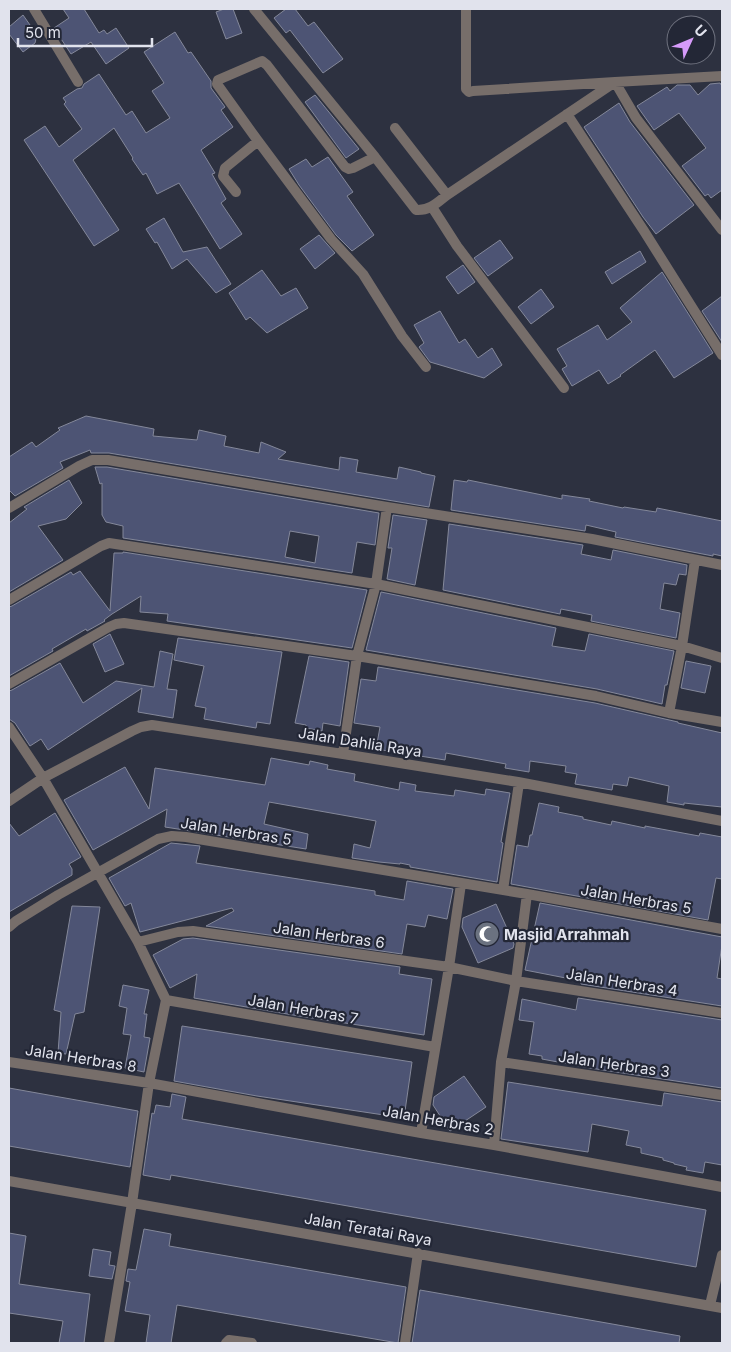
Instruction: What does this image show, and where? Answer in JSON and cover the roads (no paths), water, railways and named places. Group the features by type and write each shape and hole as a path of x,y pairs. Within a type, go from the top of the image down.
{"street":[{"path":"34,9 78,82"},
{"path":"254,9 416,210 422,211 432,207 615,82"},
{"path":"466,9 466,89 469,92 722,76"},
{"path":"375,157 353,168 345,167 262,61 217,82 258,142 331,239 364,274 402,336 426,367"},
{"path":"615,82 636,118 722,230"},
{"path":"567,114 649,238 722,355"},
{"path":"395,128 446,196"},
{"path":"236,192 223,176 224,168 258,142"},
{"path":"432,207 457,246 564,388"},
{"path":"9,508 79,466 92,460 108,460 592,540 722,565"},
{"path":"343,754 357,656 376,584 387,507"},
{"path":"9,600 109,543 376,584 682,646 722,658"},
{"path":"669,713 682,646 695,560"},
{"path":"9,684 109,627 124,623 357,656 596,696 669,713 722,722"},
{"name":"Jalan Dahlia Raya","path":"9,801 43,778 142,726 152,725 519,783 722,821"},
{"path":"9,727 43,778 138,942 166,1000 149,1083 132,1203 108,1343"},
{"path":"503,890 519,783"},
{"name":"Jalan Herbras 5","path":"98,874 158,839 172,836 206,840 527,894 722,929"},
{"path":"9,926 58,895 98,874"},
{"path":"421,1133 461,884"},
{"path":"494,1145 501,1062 516,981 527,894"},
{"name":"Jalan Herbras 6","path":"138,942 178,932 193,931 449,967 516,981"},
{"name":"Jalan Herbras 4","path":"516,981 722,1013"},
{"name":"Jalan Herbras 7","path":"166,1000 435,1047"},
{"name":"Jalan Herbras 8","path":"9,1062 149,1083"},
{"name":"Jalan Herbras 3","path":"501,1062 722,1094"},
{"name":"Jalan Herbras 2","path":"149,1083 722,1188"},
{"name":"Jalan Teratai Raya","path":"9,1181 722,1308"},
{"path":"405,1343 418,1253"},
{"path":"710,1306 722,1255"},
{"path":"226,1343 229,1340 252,1343"}],"place":[{"name":"Masjid Arrahmah","path":"487,934"}]}
